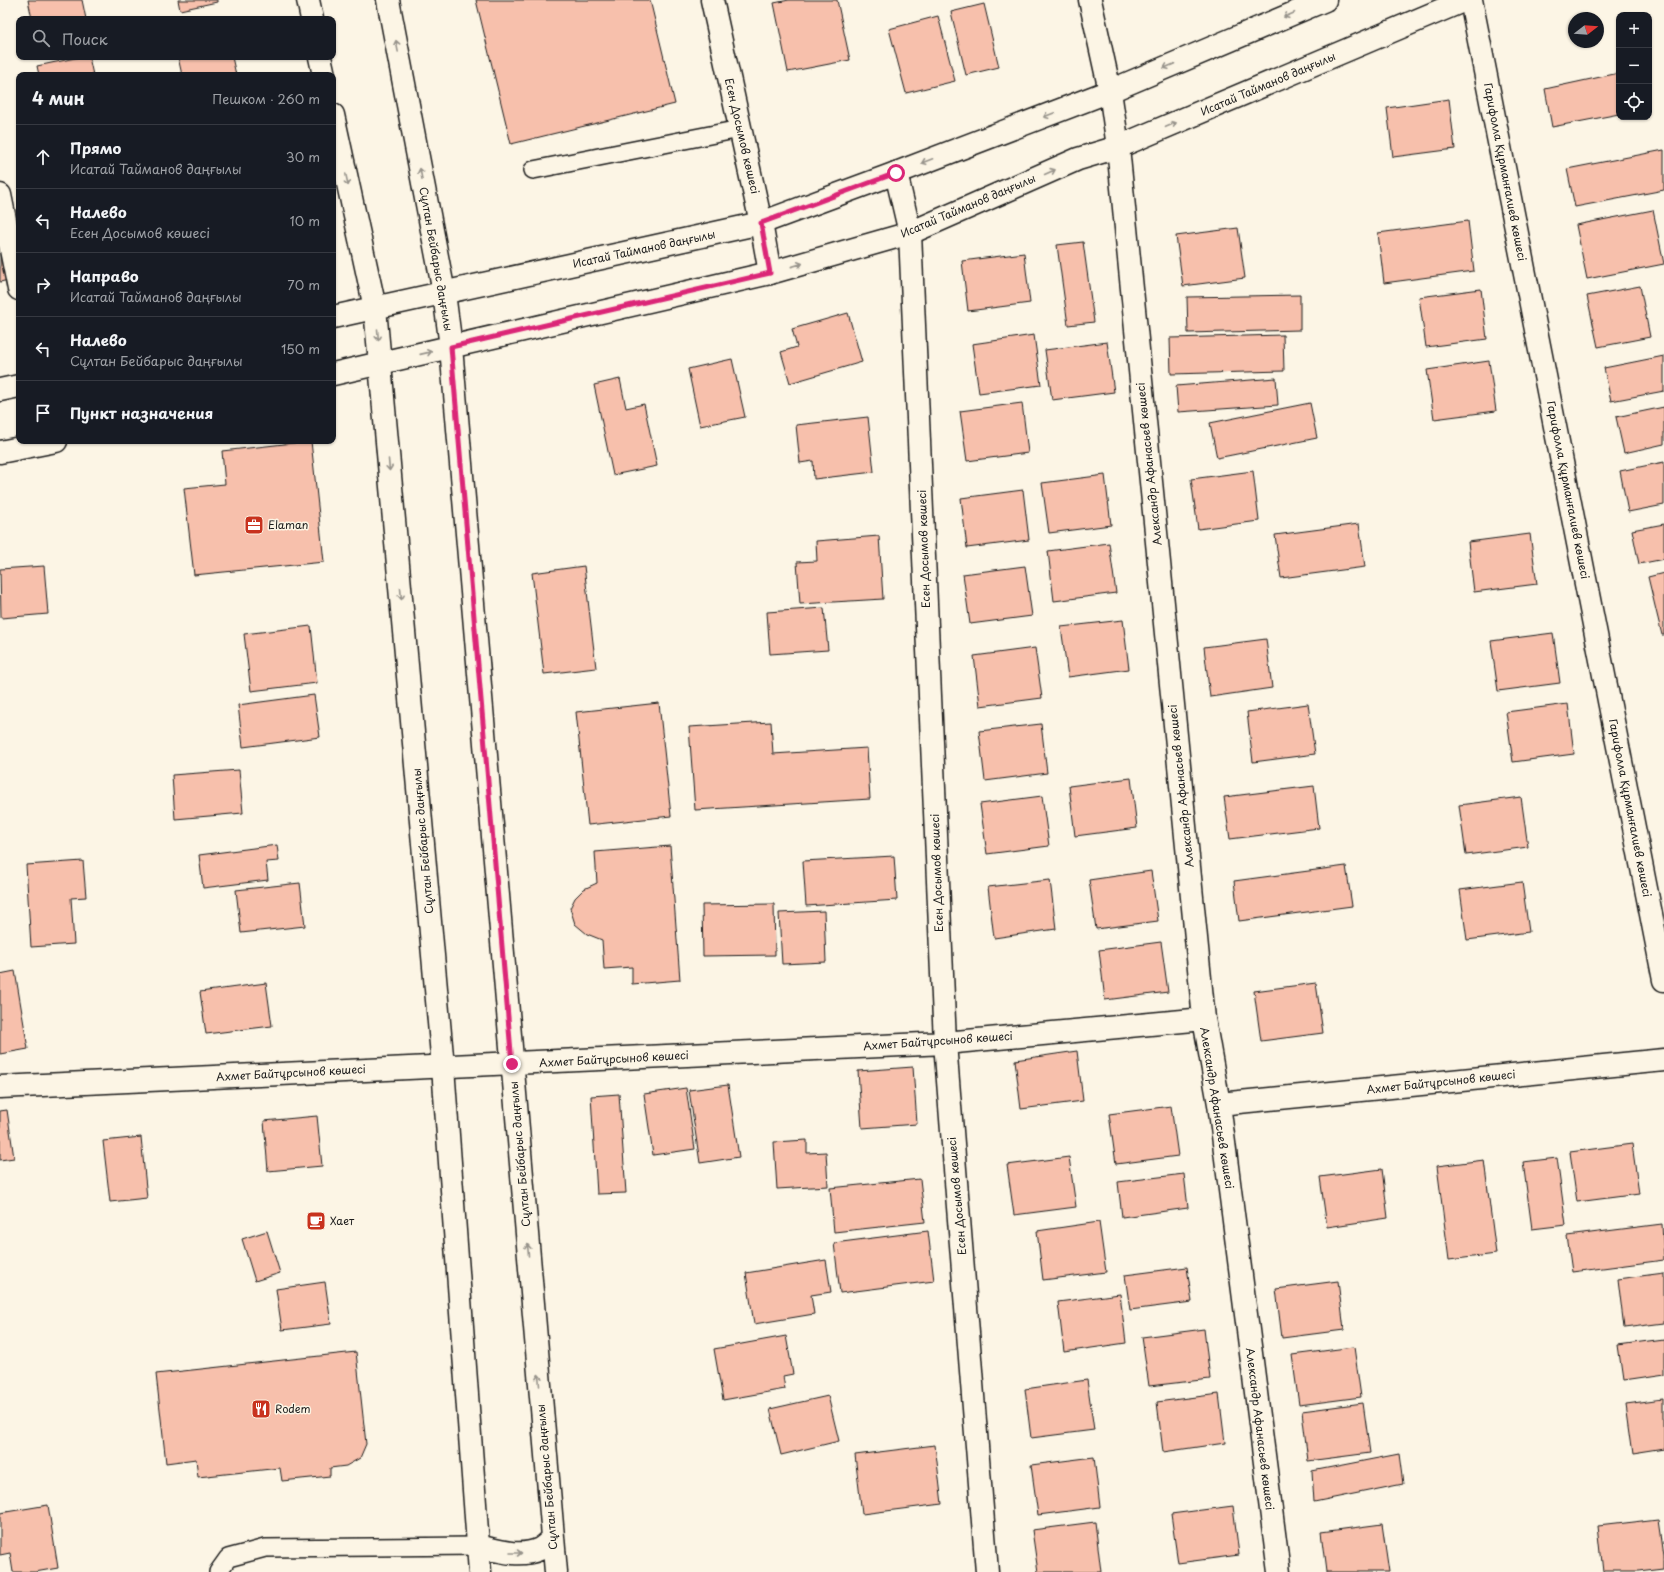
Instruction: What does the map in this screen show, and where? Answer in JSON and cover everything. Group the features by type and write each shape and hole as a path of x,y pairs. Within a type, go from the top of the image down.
{"street":[{"path":"308,0 311,16"},
{"name":"Сұлтан Бейбарыс даңғылы","path":"388,0 444,293 451,347 556,1572"},
{"name":"Есен Досымов көшесі","path":"712,0 761,223 770,273"},
{"name":"Александр Афанасьев көшесі","path":"1090,0 1110,91 1118,147 1204,1019 1219,1104 1279,1572"},
{"name":"Исатай Тайманов даңғылы","path":"336,316 761,223 1110,91 1325,0"},
{"name":"Исатай Тайманов даңғылы","path":"336,373 770,273 910,233 1078,159 1118,147 1465,0"},
{"name":"Гарифолла Құрманғалиев көшесі","path":"1471,0 1664,980"},
{"path":"321,60 323,72"},
{"name":"Сұлтан Бейбарыс даңғылы","path":"336,129 375,308 443,1067 480,1572"},
{"name":"Есен Досымов көшесі","path":"896,173 910,233 945,1043 987,1572"},
{"path":"0,195 16,274"},
{"path":"0,390 16,387"},
{"path":"0,452 38,444"},
{"name":"Ахмет Байтұрсынов көшесі","path":"0,1086 512,1064 945,1043 1204,1019"},
{"name":"Ахмет Байтұрсынов көшесі","path":"1219,1104 1664,1060"},
{"path":"478,1546 504,1553 520,1554 541,1548 553,1538"}],"lane":[{"path":"534,170 740,129"},
{"path":"218,1572 228,1558 265,1548 478,1546"}],"building":[{"path":"28,0 82,0 85,16 31,16"},
{"path":"178,0 217,0 217,2 180,10"},
{"path":"476,0 650,0 675,104 511,144"},
{"path":"789,0 837,0 850,60 788,72 774,3"},
{"path":"984,4 999,67 966,75 951,12"},
{"path":"938,16 955,81 906,93 889,29"},
{"path":"66,60 90,60 92,72 38,72 37,66"},
{"path":"179,60 233,60 235,72 181,72"},
{"path":"1616,74 1616,115 1552,127 1545,89"},
{"path":"1449,99 1455,149 1393,157 1387,108"},
{"path":"1664,150 1664,190 1575,207 1567,169"},
{"path":"1653,210 1664,264 1587,279 1576,225"},
{"path":"1468,221 1474,271 1384,283 1378,233"},
{"path":"0,226 13,279 0,282"},
{"path":"1238,228 1245,278 1183,286 1176,236"},
{"path":"1083,242 1094,322 1068,325 1057,245"},
{"path":"1024,253 1030,303 968,311 962,261"},
{"path":"1640,286 1650,337 1598,347 1587,296"},
{"path":"1481,289 1487,339 1426,347 1419,297"},
{"path":"1300,295 1300,330 1188,333 1187,297"},
{"path":"848,313 862,362 790,383 781,352 797,347 792,329"},
{"path":"1034,335 1041,385 979,393 972,344"},
{"path":"1283,335 1284,371 1171,374 1170,338"},
{"path":"1107,342 1114,392 1052,400 1045,350"},
{"path":"1664,356 1664,391 1611,401 1604,368"},
{"path":"732,359 745,417 700,426 688,369"},
{"path":"1489,361 1496,411 1434,419 1427,370"},
{"path":"1276,378 1278,405 1178,412 1176,386"},
{"path":"620,379 626,408 644,404 657,466 613,475 594,385"},
{"path":"1022,403 1028,453 967,461 960,411"},
{"path":"1310,403 1317,438 1217,458 1210,423"},
{"path":"1664,407 1664,444 1624,453 1616,417"},
{"path":"868,417 874,472 814,479 813,461 800,463 796,425"},
{"name":"Elaman","path":"284,444 311,444 324,562 194,575 184,488 225,484 222,451"},
{"path":"1664,462 1664,505 1628,512 1620,471"},
{"path":"1253,471 1259,521 1198,529 1191,479"},
{"path":"1105,475 1111,525 1049,533 1042,483"},
{"path":"1023,490 1029,540 967,548 961,498"},
{"path":"1359,524 1365,567 1281,578 1275,535"},
{"path":"1664,524 1664,559 1639,564 1632,530"},
{"path":"1530,534 1537,584 1474,592 1468,542"},
{"path":"879,536 883,599 800,604 797,562 817,561 816,541"},
{"path":"1109,543 1116,593 1054,601 1048,551"},
{"path":"44,566 48,614 1,618 0,569"},
{"path":"584,566 596,668 544,674 532,573"},
{"path":"1025,566 1032,616 970,624 963,574"},
{"path":"1664,573 1664,635 1662,635 1648,577"},
{"path":"824,608 828,650 770,654 767,612"},
{"path":"1123,620 1129,669 1068,677 1061,627"},
{"path":"311,626 317,683 251,691 244,634"},
{"path":"1553,633 1560,683 1498,691 1491,641"},
{"path":"1266,639 1272,688 1210,697 1204,647"},
{"path":"1035,648 1042,698 980,706 974,656"},
{"path":"314,695 320,737 243,747 238,705"},
{"path":"659,703 671,816 588,825 576,712"},
{"path":"1308,704 1315,754 1253,762 1247,712"},
{"path":"1568,704 1574,754 1513,762 1506,712"},
{"path":"771,722 773,754 867,748 870,799 695,810 689,727"},
{"path":"1041,724 1047,773 985,781 979,731"},
{"path":"239,770 243,813 175,819 172,775"},
{"path":"1131,778 1137,828 1075,836 1069,786"},
{"path":"1314,786 1319,828 1230,839 1224,797"},
{"path":"1042,796 1049,846 987,854 980,804"},
{"path":"1521,797 1528,847 1466,855 1459,805"},
{"path":"277,845 279,861 266,862 268,880 203,888 199,855"},
{"path":"670,846 680,980 632,984 632,967 604,969 602,940 587,934 575,924 570,908 575,898 584,889 597,883 595,852"},
{"path":"894,856 897,900 806,906 803,861"},
{"path":"83,861 86,897 71,898 74,944 31,947 26,865"},
{"path":"1346,866 1352,906 1239,921 1234,881"},
{"path":"1151,871 1158,921 1096,929 1089,880"},
{"path":"1050,880 1056,929 994,938 988,887"},
{"path":"1522,882 1529,932 1467,940 1460,890"},
{"path":"300,883 305,926 241,933 236,890"},
{"path":"774,904 775,955 703,956 702,905"},
{"path":"824,911 826,962 782,964 779,913"},
{"path":"1161,942 1168,992 1105,1000 1099,950"},
{"path":"15,971 28,1049 0,1054 0,974"},
{"path":"266,983 272,1026 206,1034 200,992"},
{"path":"1316,983 1323,1033 1261,1041 1254,991"},
{"path":"1077,1051 1083,1101 1021,1109 1015,1060"},
{"path":"913,1067 917,1124 862,1128 858,1071"},
{"path":"728,1085 739,1157 700,1163 689,1090"},
{"path":"686,1088 695,1149 653,1155 644,1094"},
{"path":"619,1094 626,1193 597,1194 591,1096"},
{"path":"1171,1106 1178,1156 1116,1164 1109,1114"},
{"path":"7,1110 14,1158 0,1160 0,1111"},
{"path":"317,1116 322,1166 268,1171 264,1121"},
{"path":"141,1137 147,1198 110,1202 103,1141"},
{"path":"807,1140 807,1153 826,1152 828,1186 777,1189 774,1142"},
{"path":"1632,1144 1639,1194 1577,1202 1570,1152"},
{"path":"1069,1157 1076,1207 1014,1215 1007,1165"},
{"path":"1557,1158 1566,1225 1532,1229 1523,1162"},
{"path":"1484,1160 1496,1254 1449,1260 1437,1166"},
{"path":"1382,1169 1388,1218 1327,1227 1320,1177"},
{"path":"1184,1174 1188,1208 1122,1217 1118,1182"},
{"path":"920,1179 925,1222 834,1232 830,1188"},
{"path":"1099,1222 1106,1272 1043,1280 1037,1231"},
{"path":"1662,1224 1664,1260 1572,1272 1567,1236"},
{"path":"267,1231 280,1273 255,1281 242,1239"},
{"path":"928,1231 934,1281 840,1293 834,1243"},
{"path":"826,1260 831,1292 811,1295 814,1314 754,1324 746,1273"},
{"path":"1187,1267 1192,1302 1130,1310 1125,1275"},
{"path":"1664,1273 1664,1323 1624,1328 1618,1279"},
{"path":"1338,1281 1344,1330 1282,1338 1276,1289"},
{"path":"325,1282 331,1324 282,1330 276,1289"},
{"path":"1120,1294 1126,1343 1064,1352 1058,1302"},
{"path":"1204,1329 1210,1379 1149,1386 1142,1337"},
{"path":"786,1336 793,1374 783,1376 785,1389 723,1400 714,1349"},
{"path":"1664,1339 1664,1374 1623,1380 1618,1345"},
{"path":"1354,1347 1361,1397 1299,1405 1292,1355"},
{"name":"Rodem","path":"356,1352 366,1444 360,1458 346,1466 330,1468 330,1476 282,1481 280,1468 198,1477 196,1459 166,1463 156,1374"},
{"path":"1087,1380 1094,1430 1031,1438 1025,1389"},
{"path":"1219,1394 1225,1443 1163,1452 1157,1402"},
{"path":"828,1396 839,1441 781,1455 770,1409"},
{"path":"1664,1399 1664,1449 1632,1454 1625,1404"},
{"path":"1363,1403 1370,1453 1308,1461 1302,1411"},
{"path":"935,1445 942,1504 862,1514 855,1455"},
{"path":"1399,1454 1403,1484 1314,1502 1312,1471"},
{"path":"1094,1457 1100,1507 1038,1515 1031,1465"},
{"path":"48,1505 58,1568 35,1572 13,1572 10,1553 0,1555 0,1513"},
{"path":"1233,1506 1239,1555 1178,1563 1171,1514"},
{"path":"1659,1519 1664,1554 1664,1569 1638,1572 1603,1572 1598,1526"},
{"path":"1095,1522 1101,1572 1038,1572 1032,1530"},
{"path":"1382,1524 1389,1572 1326,1572 1321,1532"}],"place":[{"name":"Elaman","path":"254,525"},
{"name":"Хает","path":"316,1221"},
{"name":"Rodem","path":"261,1409"}],"route":[{"path":"512,1064 451,347 770,273 761,223 896,173"}]}
